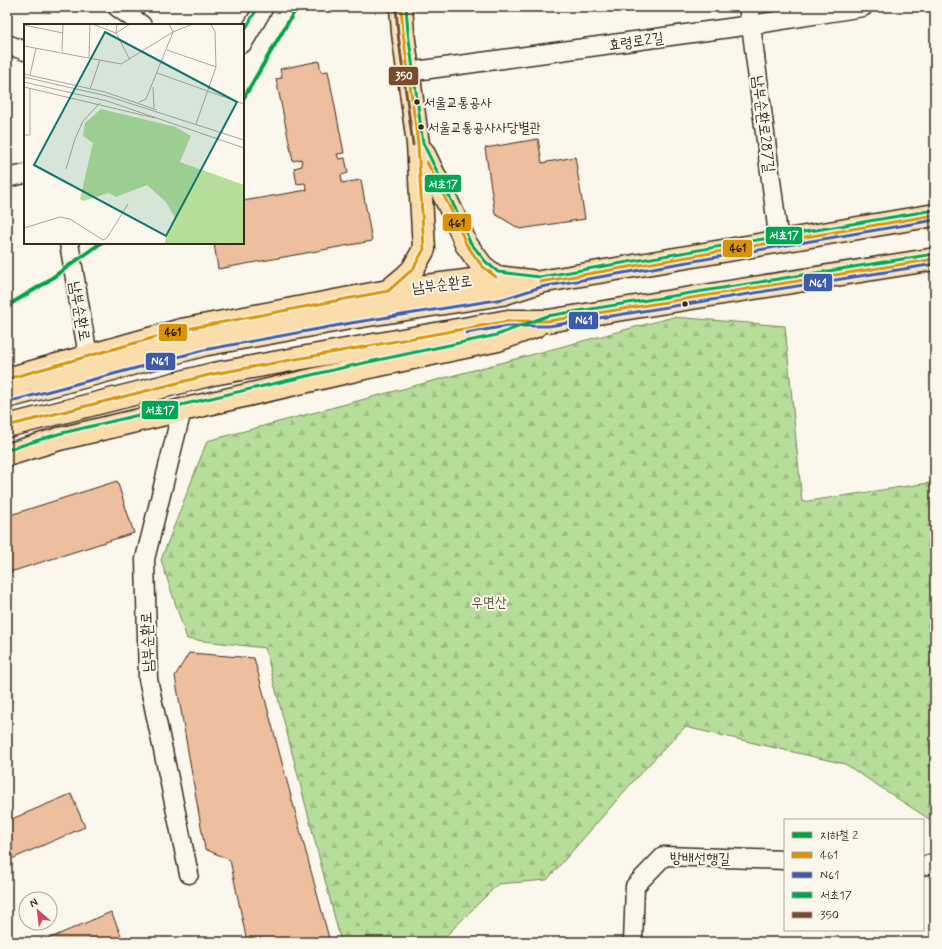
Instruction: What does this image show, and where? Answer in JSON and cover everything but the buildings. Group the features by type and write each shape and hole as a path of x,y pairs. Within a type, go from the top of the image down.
{"main road":[{"path":"388,291 406,277 413,269 424,248 418,144 401,7"},
{"path":"418,144 456,220 466,244 482,266 496,277"},
{"name":"남부순환로","path":"7,397 187,349 350,318 502,294 540,282 935,215"},
{"path":"7,426 221,373 508,320 548,321 935,259"},
{"name":"남부순환로","path":"7,379 180,330 388,291 496,277 540,282"},
{"path":"7,455 59,439 182,410 360,369 498,340 548,321"}],"street":[{"path":"117,7 141,24"},
{"path":"244,41 264,7"},
{"name":"남부순환로287길","path":"748,7 779,242"},
{"name":"효령로2길","path":"408,72 751,25 863,7"},
{"path":"7,44 24,51"},
{"path":"7,178 24,174"},
{"name":"남부순환로","path":"69,244 88,356"},
{"name":"남부순환로","path":"182,410 145,559 148,679 189,874"},
{"name":"방배선행길","path":"632,942 635,886 664,856 784,860"},
{"path":"924,866 933,863 935,865"}],"green space":[{"name":"우면산","path":"673,317 785,326 802,502 935,482 935,823 845,764 685,727 637,777 547,880 498,884 440,942 341,942 265,648 187,639 161,560 207,441"}],"metro line":[{"name":"2","path":"244,97 297,7"},
{"name":"2","path":"7,306 42,285 100,244"}],"transit line":[{"name":"서초17","path":"244,31 258,7"},
{"name":"350","path":"396,7 398,34 413,145"},
{"name":"461","path":"7,379 181,330 388,291 413,269 424,249 418,144 403,33 401,7"},
{"name":"서초17","path":"406,7 423,143 460,218 470,242 486,262 498,272 540,277 934,210"},
{"name":"461","path":"427,162 456,220 466,244 482,266 496,277"},
{"name":"461","path":"540,282 935,215"},
{"name":"N61","path":"8,402 204,350 351,323 503,299 541,287 935,220"},
{"name":"서초17","path":"7,450 58,434 181,405 359,364 497,335 547,316 934,254"},
{"name":"461","path":"7,426 213,374 508,321 548,321 935,259"},
{"name":"N61","path":"466,333 508,326 549,326 935,264"}],"place":[{"name":"서울교통공사","path":"417,102"},
{"name":"서울교통공사사당별관","path":"421,127"}]}
